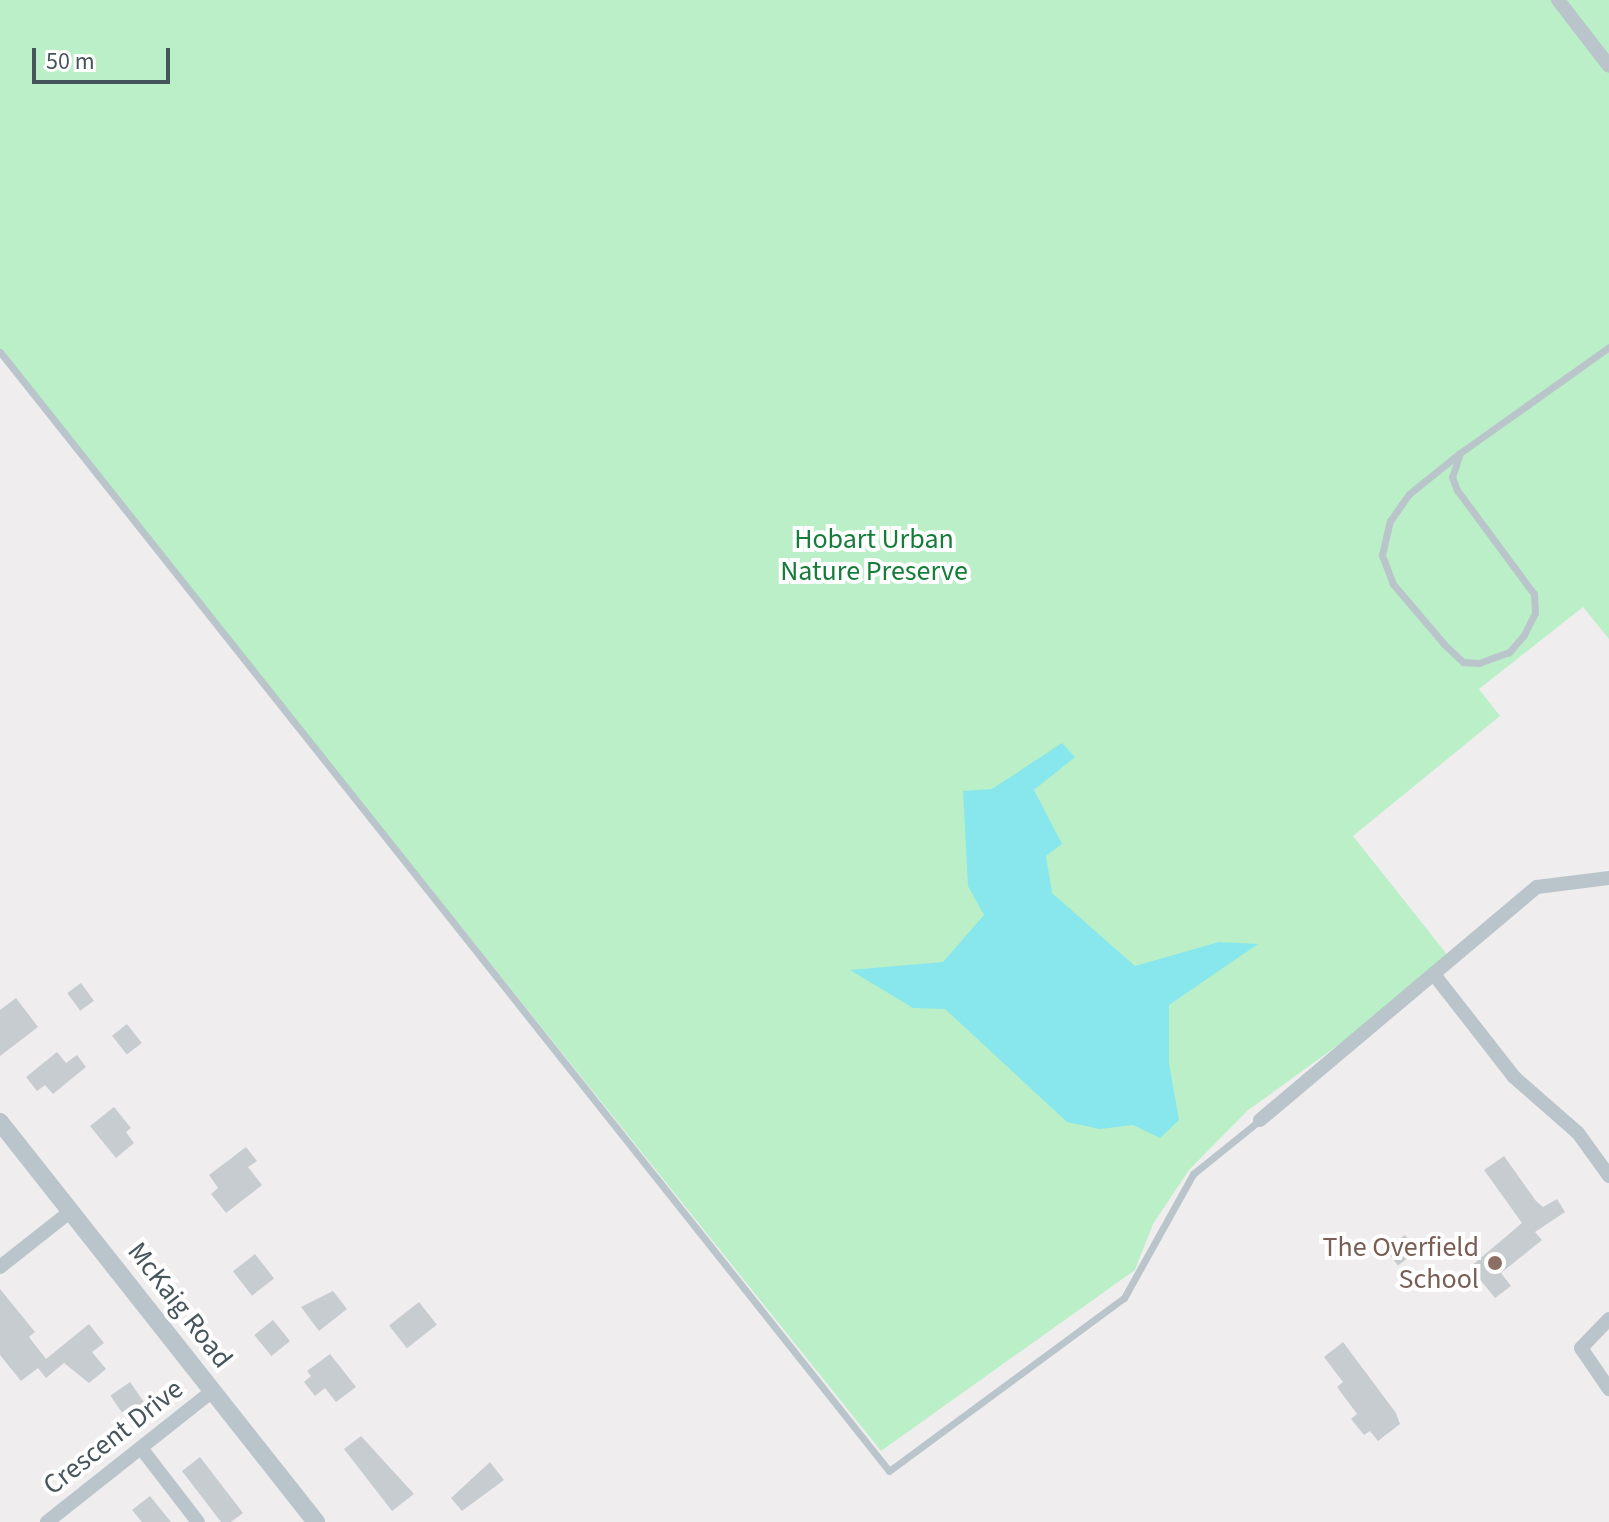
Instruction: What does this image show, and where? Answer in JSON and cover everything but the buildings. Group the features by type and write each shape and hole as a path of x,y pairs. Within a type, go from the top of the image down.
{"street":[{"path":"1558,0 1609,66"},
{"path":"1260,1120 1436,977 1537,887 1609,878"},
{"path":"1436,977 1514,1077 1578,1133 1609,1176"},
{"name":"McKaig Road","path":"0,1122 316,1522"},
{"path":"0,1267 71,1211"},
{"path":"1609,1319 1581,1348 1609,1389"},
{"name":"Crescent Drive","path":"47,1522 211,1392"},
{"path":"141,1448 198,1522"}],"lane":[{"path":"1460,453 1452,477 1457,490 1534,594 1535,613 1524,635 1494,661 1479,663 1463,662 1393,584 1382,555 1390,521 1409,494 1460,453 1609,347"},
{"path":"0,352 889,1471 1124,1298 1193,1174 1260,1120"}],"green space":[{"name":"Hobart Urban Nature Preserve","path":"0,0 1609,0 1609,639 1583,607 1479,689 1500,716 1353,836 1453,962 1247,1111 1189,1170 1153,1224 1135,1270 881,1451 0,351"}],"water":[{"path":"1062,743 1075,757 1034,790 1062,844 1046,856 1052,893 1135,966 1219,942 1258,944 1169,1005 1169,1063 1179,1120 1160,1138 1133,1125 1100,1129 1067,1122 945,1009 913,1008 850,970 943,962 984,915 968,886 963,791 992,789"}],"place":[{"name":"The Overfield School","path":"1495,1263"}]}
